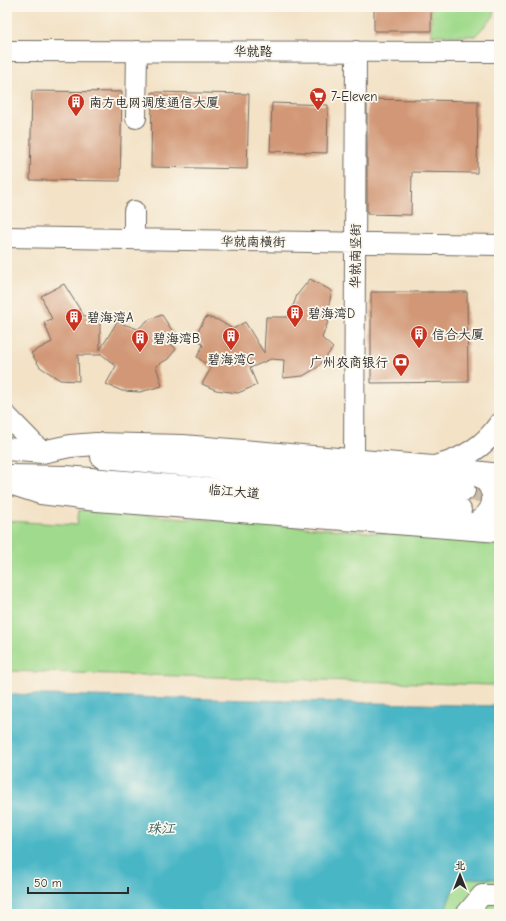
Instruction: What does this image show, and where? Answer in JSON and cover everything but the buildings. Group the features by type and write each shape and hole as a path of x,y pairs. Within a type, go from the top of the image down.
{"main road":[{"path":"42,452 70,446 96,444 183,446 433,467 452,462 468,454 493,435 499,425"},
{"name":"临江大道","path":"7,449 461,500"},
{"path":"433,467 461,500 499,531"},
{"path":"7,482 41,493 97,500 461,500 499,475"},
{"name":"临江大道","path":"7,476 66,477 461,500"}],"street":[{"name":"华就路","path":"7,51 499,52"},
{"path":"136,118 137,51"},
{"name":"华就南竖街","path":"354,460 356,52"},
{"path":"134,211 134,239"},
{"name":"华就南横街","path":"7,237 499,245"},
{"path":"7,416 42,452"},
{"path":"466,914 482,895 499,895"}],"green space":[{"path":"431,7 494,7 494,16 475,36 431,35"},
{"path":"79,510 499,542 499,683 492,685 7,671 7,521 77,525"},
{"path":"467,878 499,879 499,914 445,914 449,897 454,888 461,881"}],"water":[{"name":"珠江","path":"7,694 499,706 499,879 476,878 462,881 456,885 452,892 445,914 7,914"}],"tunnel":[{"path":"464,490 499,492"}],"place":[{"name":"7-Eleven","path":"318,111"},
{"name":"南方电网调度通信大厦","path":"76,117"},
{"name":"碧海湾D","path":"295,328"},
{"name":"碧海湾A","path":"74,332"},
{"name":"信合大厦","path":"419,349"},
{"name":"碧海湾C","path":"231,351"},
{"name":"碧海湾B","path":"140,353"},
{"name":"广州农商银行","path":"401,377"}]}
